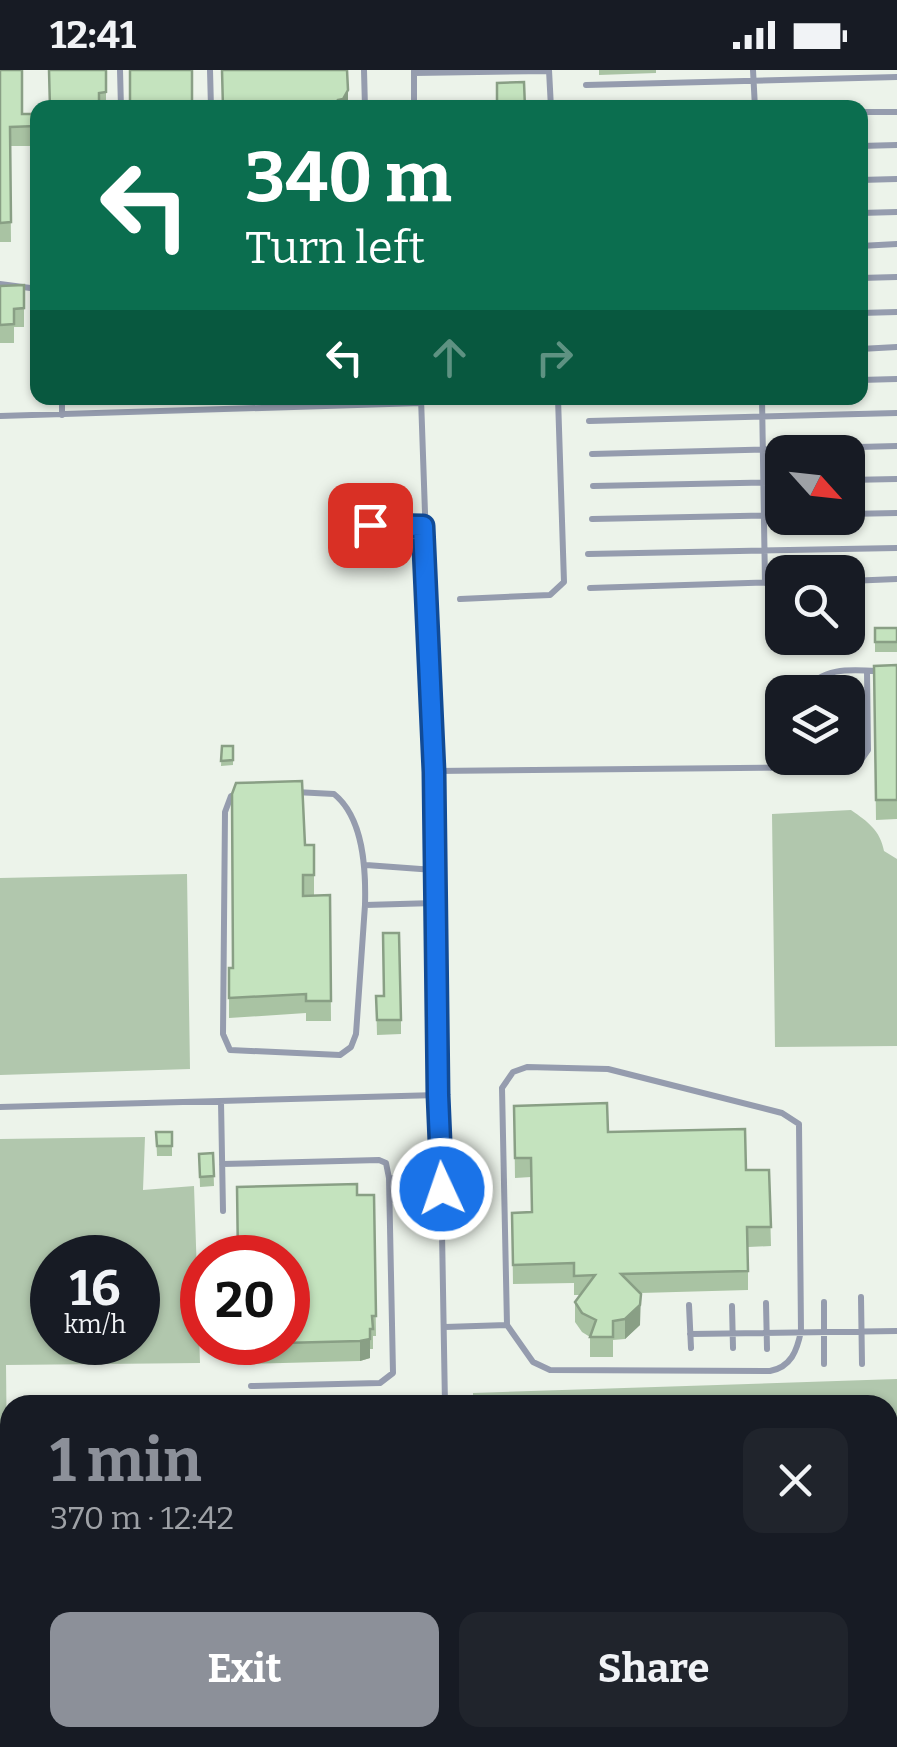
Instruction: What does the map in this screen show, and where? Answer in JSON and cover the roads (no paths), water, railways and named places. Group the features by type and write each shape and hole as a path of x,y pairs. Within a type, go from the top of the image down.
{"lane":[{"path":"120,70 122,100"},
{"path":"210,70 211,100"},
{"path":"364,70 365,100"},
{"path":"414,100 414,72 549,70 551,100"},
{"path":"753,70 754,100"},
{"path":"586,85 897,78"},
{"path":"868,112 897,112"},
{"path":"868,146 897,145"},
{"path":"868,180 897,179"},
{"path":"868,213 897,212"},
{"path":"868,246 897,244"},
{"path":"868,278 897,277"},
{"path":"0,284 30,288"},
{"path":"868,313 897,312"},
{"path":"868,348 897,348"},
{"path":"868,380 897,379"},
{"path":"62,405 62,415"},
{"path":"0,416 301,405"},
{"path":"421,405 434,772 445,1395"},
{"path":"460,599 550,595 564,582 558,405"},
{"path":"590,588 765,583 762,405"},
{"path":"589,421 897,413"},
{"path":"592,454 897,446"},
{"path":"865,479 897,478"},
{"path":"593,486 764,483"},
{"path":"865,514 897,513"},
{"path":"592,519 765,516"},
{"path":"370,525 423,526"},
{"path":"588,554 897,548"},
{"path":"865,580 897,579"},
{"path":"822,675 831,671 897,672"},
{"path":"865,754 867,672"},
{"path":"434,772 765,768"},
{"path":"249,792 231,796 226,812 222,1015 226,1046 234,1052 254,1054 340,1055 356,1034 366,864 348,808 342,801 325,792 287,792"},
{"path":"366,864 434,870"},
{"path":"365,905 435,903"},
{"path":"526,1066 608,1070 782,1113 799,1124 801,1331 798,1348 788,1364 770,1371 550,1370 526,1356 507,1325 502,1088 513,1072 526,1066"},
{"path":"0,1107 438,1095"},
{"path":"220,1102 223,1211"},
{"path":"222,1164 380,1160 386,1163 394,1366 390,1377 380,1382 252,1386"},
{"path":"388,1178 404,1178 421,1187 442,1189"},
{"path":"390,1200 406,1199 421,1187"},
{"path":"861,1297 862,1364"},
{"path":"824,1302 824,1364"},
{"path":"766,1303 767,1350"},
{"path":"688,1305 690,1348"},
{"path":"732,1306 733,1348"},
{"path":"445,1327 507,1325"},
{"path":"690,1334 897,1331"}]}
